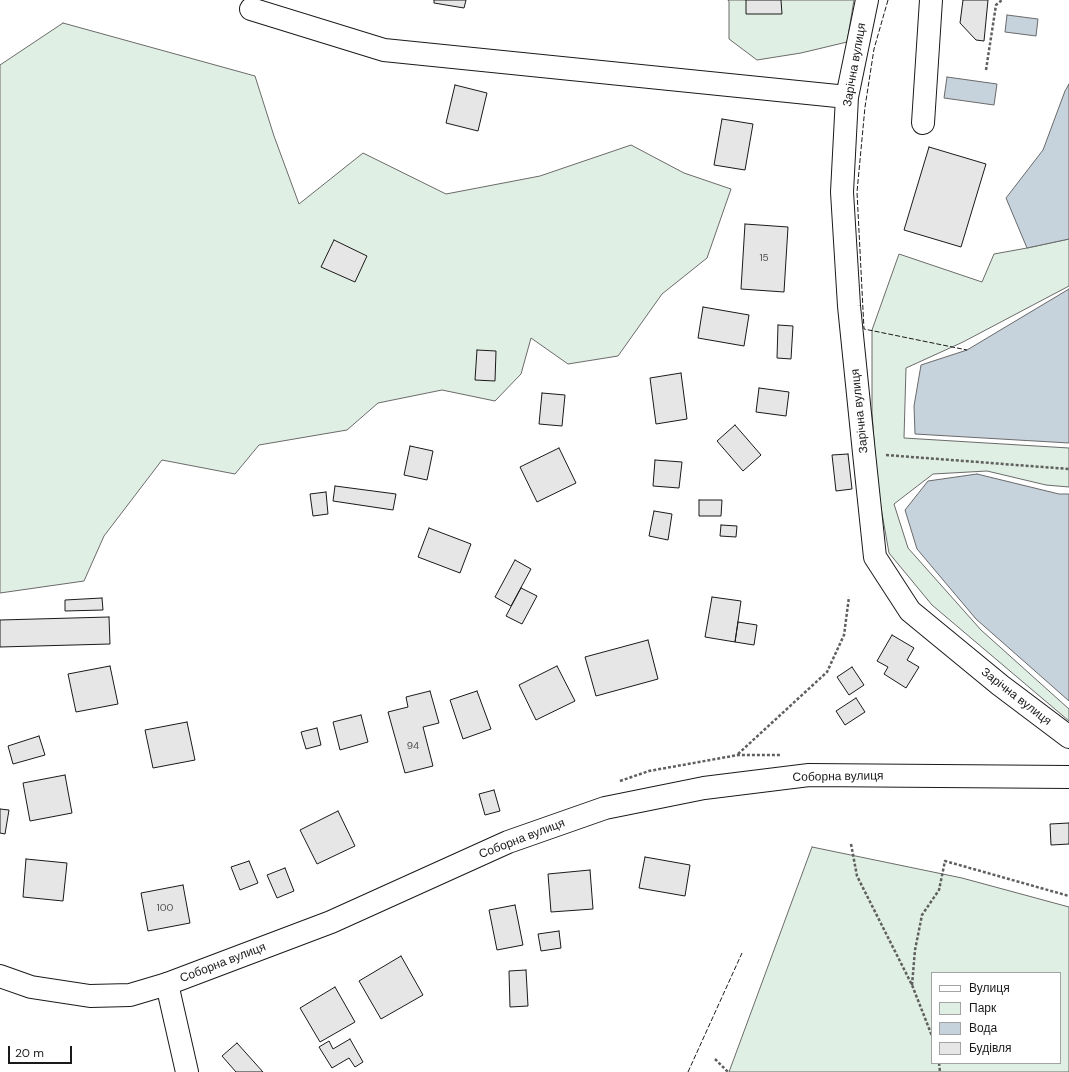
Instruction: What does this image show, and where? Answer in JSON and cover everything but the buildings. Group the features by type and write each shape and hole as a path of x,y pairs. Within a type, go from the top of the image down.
{"street":[{"name":"Зарічна вулиця","path":"867,0 848,97 842,192 850,306 875,557 910,611 1000,685 1069,737"},
{"path":"923,123 931,0"},
{"path":"251,9 384,50 848,97"},
{"name":"Соборна вулиця","path":"0,976 31,987 90,996 130,995 167,984 331,922 508,842 605,808 704,788 809,776 1069,778"},
{"path":"167,984 187,1072"}],"path":[{"path":"986,70 996,5 1002,0"},
{"path":"864,453 1069,470"},
{"path":"738,754 827,672 844,635 849,597"},
{"path":"851,844 857,876 912,985 931,1033"},
{"path":"912,985 915,950 922,915 939,890 945,861 1069,896"},
{"path":"715,1059 728,1072"}],"green space":[{"path":"728,0 854,0 847,42 801,53 757,60 729,39"},
{"path":"63,23 255,76 274,136 299,204 363,153 446,194 540,176 631,145 684,173 731,189 707,258 662,294 618,356 568,364 531,338 521,374 495,401 442,390 378,403 347,430 259,445 235,474 162,460 104,536 84,581 0,593 0,65"},
{"path":"1069,239 1069,286 963,342 906,368 904,438 1069,448 1069,487 1046,485 987,471 933,474 894,504 908,548 981,630 1069,709 1069,721 932,605 889,553 877,485 872,412 872,330 899,254 982,282 994,254"},
{"path":"812,847 962,878 1069,907 1069,1072 729,1072"}],"water":[{"path":"1007,15 1038,19 1036,36 1005,32"},
{"path":"947,77 997,84 994,105 944,98"},
{"path":"1069,84 1069,239 1027,248 1006,198 1043,150"},
{"path":"1069,289 1069,443 915,434 914,406 921,365 967,350"},
{"path":"977,474 1059,494 1069,494 1069,701 976,619 917,549 905,510 928,481"}],"fence":[{"path":"888,0 874,49 865,107 857,192 864,329 967,350"},
{"path":"688,1072 742,953"}]}
